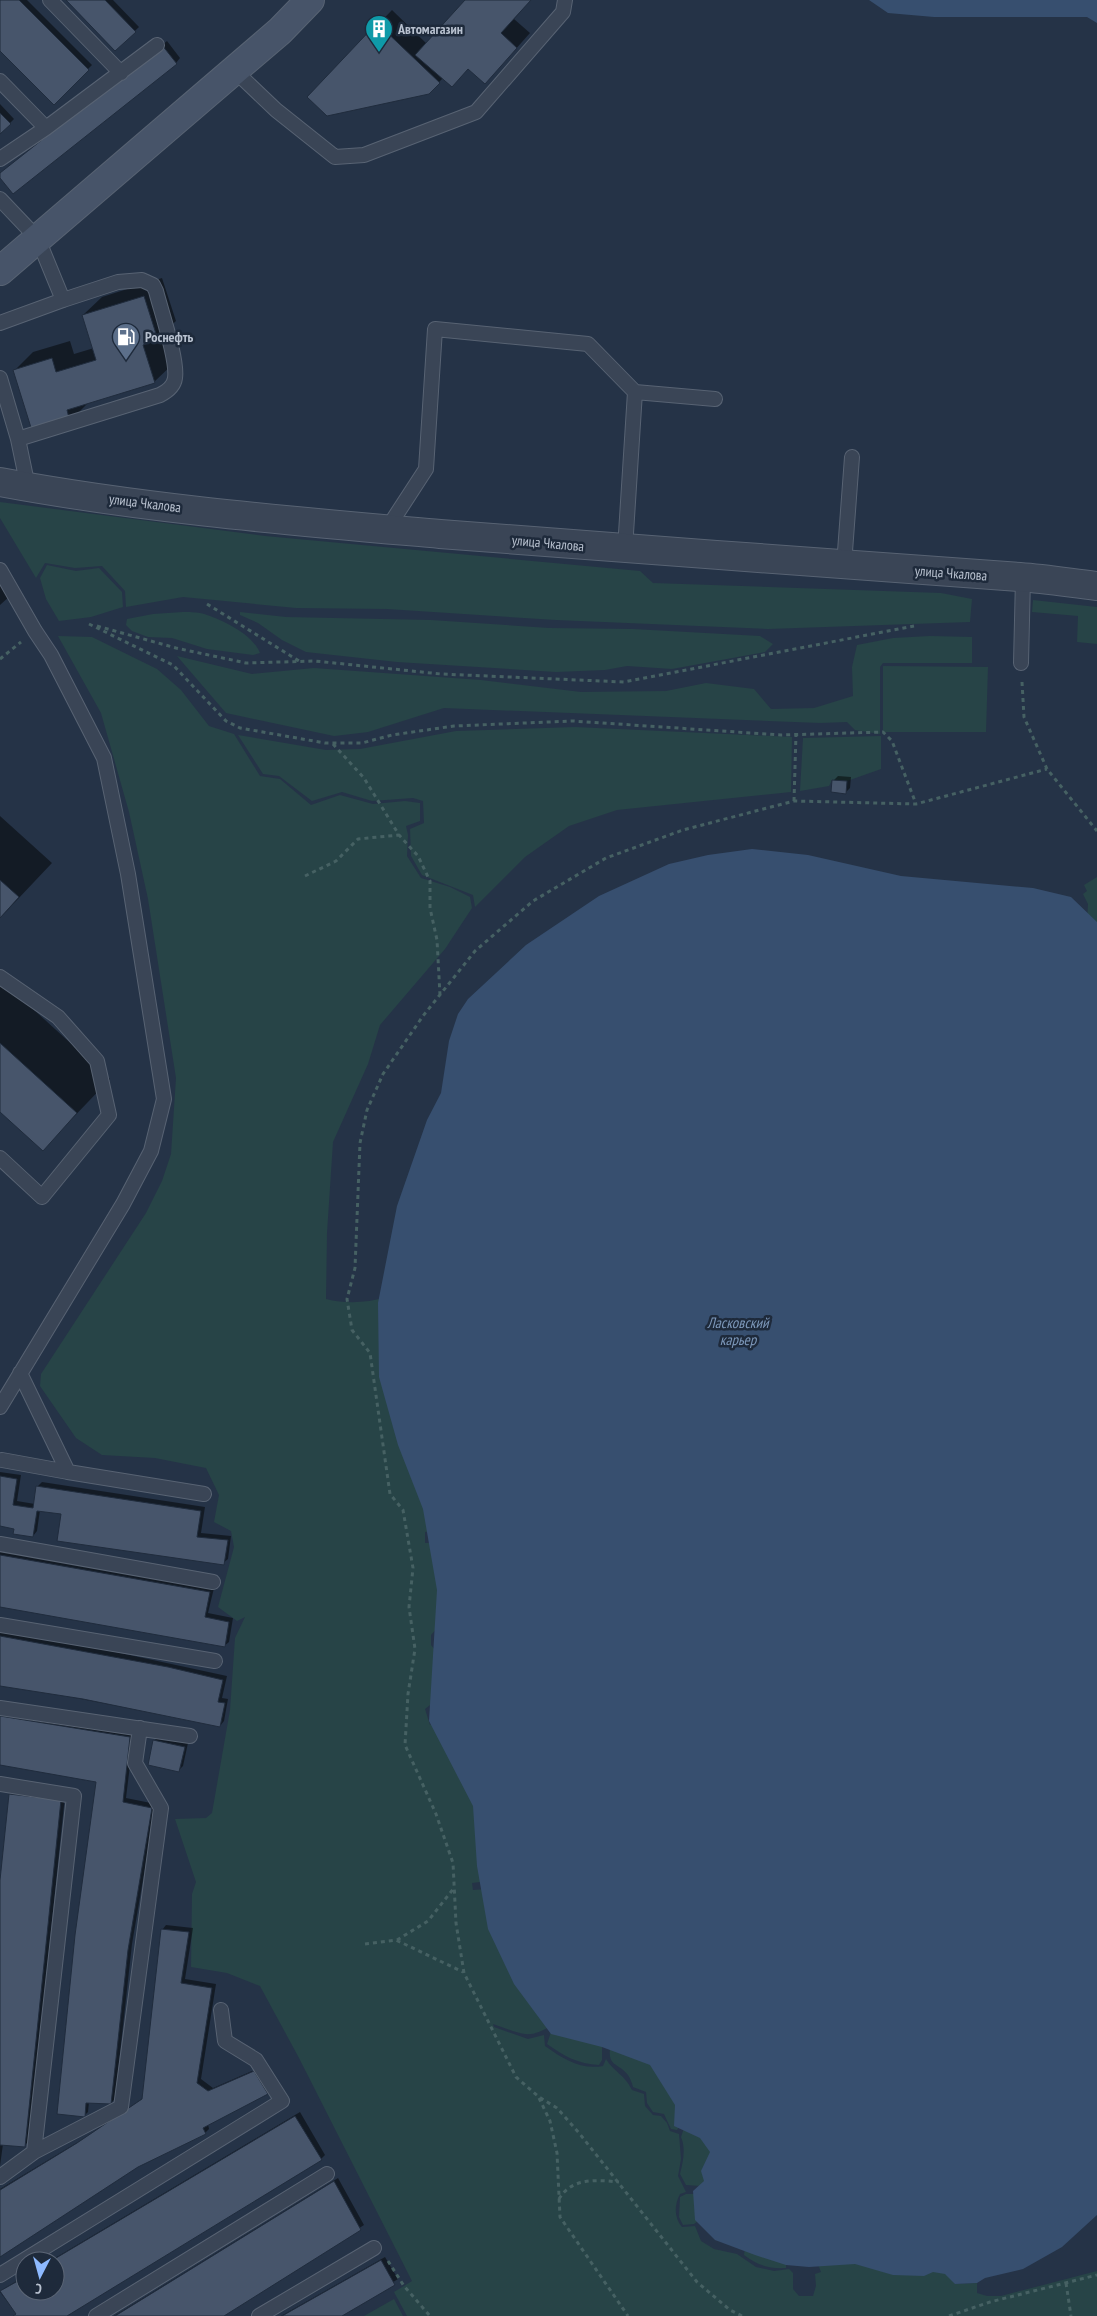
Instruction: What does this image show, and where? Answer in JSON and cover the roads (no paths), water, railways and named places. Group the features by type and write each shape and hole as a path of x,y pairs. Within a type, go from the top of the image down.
{"main road":[{"path":"0,271 280,31 310,0"}],"street":[{"name":"улица Чкалова","path":"0,482 223,513 387,529 625,549 1023,578 1097,586"}],"lane":[{"path":"50,0 121,73"},
{"path":"234,70 276,110 335,157 364,156 476,112 564,12 565,0"},
{"path":"0,159 46,128 157,45"},
{"path":"0,81 46,128"},
{"path":"0,199 38,239 63,300"},
{"path":"0,323 63,300 128,280 149,282 156,291 172,356 175,380 167,391 160,395 18,439"},
{"path":"387,529 426,469 435,329 588,344 635,392 715,400"},
{"path":"0,378 18,439 28,487"},
{"path":"625,549 635,392"},
{"path":"844,565 852,457"},
{"path":"0,570 51,655 104,758 128,874 164,1099 151,1152 123,1204 0,1407"},
{"path":"1021,663 1023,578"},
{"path":"0,978 58,1017 97,1060 109,1115 42,1197 0,1158"},
{"path":"20,1373 68,1472"},
{"path":"2,1460 204,1494"},
{"path":"0,1544 213,1582"},
{"path":"0,1625 215,1662"},
{"path":"0,1708 190,1736"},
{"path":"0,2177 34,2152 122,2107 161,1808 135,1763 140,1728"},
{"path":"0,1784 74,1796 34,2152"},
{"path":"0,2275 282,2101 256,2060 225,2041 221,2010"},
{"path":"96,2316 327,2174"},
{"path":"259,2316 374,2248"}],"water":[{"path":"869,0 1097,0 1097,23 1087,17 934,17 888,13"},
{"name":"Ласковский карьер","path":"752,849 808,855 901,876 1033,888 1071,897 1097,922 1097,2215 1062,2247 1023,2269 985,2278 977,2283 955,2284 945,2274 933,2272 924,2276 893,2275 855,2264 809,2267 786,2265 715,2240 695,2220 693,2191 704,2181 701,2171 710,2152 700,2138 674,2126 675,2105 650,2065 602,2047 551,2034 514,1984 488,1929 477,1866 473,1806 429,1721 437,1590 423,1509 398,1445 379,1377 378,1303 397,1206 427,1120 441,1093 449,1041 458,1014 468,999 526,945 599,896 669,864 708,855"}],"place":[{"name":"Автомагазин","path":"379,53"},
{"name":"Роснефть","path":"126,361"}]}
